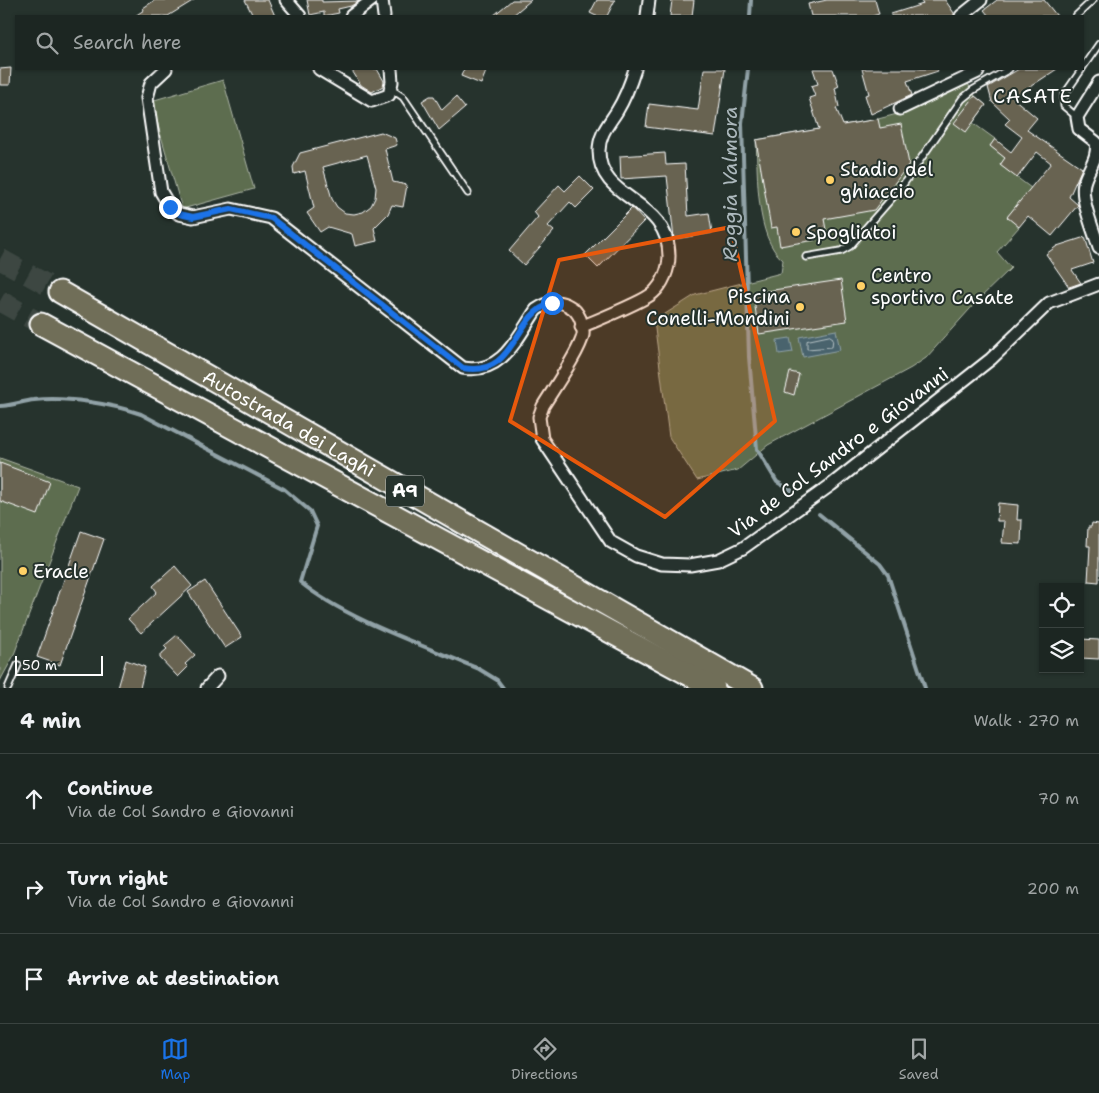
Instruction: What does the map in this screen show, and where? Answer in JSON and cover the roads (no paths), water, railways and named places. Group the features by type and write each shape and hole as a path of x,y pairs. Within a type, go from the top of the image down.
{"highway":[{"name":"Autostrada dei Laghi","path":"60,292 752,688"},
{"name":"Autostrada dei Laghi","path":"41,324 714,688"}],"street":[{"path":"351,15 372,0"},
{"path":"382,0 384,15"},
{"path":"647,15 649,0"},
{"path":"962,15 981,0"},
{"path":"165,70 151,83 147,98 161,192 170,207 179,214 193,217 231,209 271,218 463,368 479,370 495,364 504,356 536,310 543,305 560,303 568,305 580,317 582,327 653,294 664,280 669,263 669,245 663,228 652,214 609,180 600,159 601,136 618,110 635,70"},
{"path":"321,70 372,101 389,95 390,70"},
{"path":"900,109 978,72 977,70"},
{"path":"1099,82 1077,117 1079,129 1096,142 1098,150 1084,182 1083,196 1099,248"},
{"name":"Via de Col Sandro e Giovanni","path":"582,327 583,334 580,342 542,406 540,417 542,439 611,542 636,556 662,564 690,565 718,560 743,548 831,485 991,359 1049,303 1099,284"},
{"path":"207,688 218,676"}],"lane":[{"path":"1077,15 1093,0"},
{"path":"1084,65 1099,44"},
{"path":"806,257 841,251 850,246 900,189 962,99 1007,70"},
{"path":"1077,117 1064,106 1064,95 1081,70"},
{"path":"390,89 403,96 468,193"},
{"path":"8,688 18,665"}],"water":[{"path":"836,330 840,350 803,357 799,337"},
{"path":"790,338 793,352 779,354 777,340"}],"waterway":[{"name":"Roggia Valmora","path":"750,15 751,0"},
{"name":"Roggia Valmora","path":"748,70 742,123 749,357 757,449 777,482 794,492"},
{"path":"0,406 34,400 60,399 103,404 129,410 141,414 284,489 310,511 317,526 300,582 339,608 362,620 479,669 497,680 503,688"},
{"name":"Roggia Valmora","path":"819,514 880,564 888,575 925,688"}],"tunnel":[{"path":"0,259 60,292"},
{"path":"0,301 41,324"}],"place":[{"name":"Stadio del ghiaccio","path":"830,180"},
{"name":"Spogliatoi","path":"796,232"},
{"name":"Centro sportivo Casate","path":"861,286"},
{"name":"Piscina Conelli-Mondini","path":"800,307"},
{"name":"Eracle","path":"23,571"}],"district":[{"name":"CASATE","path":"1033,96"}]}
